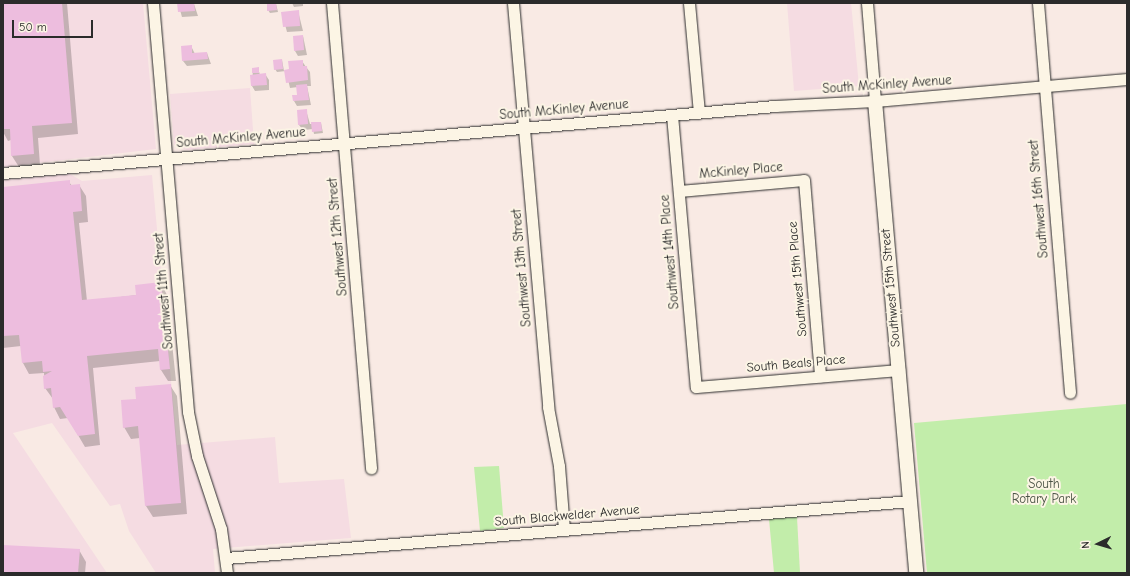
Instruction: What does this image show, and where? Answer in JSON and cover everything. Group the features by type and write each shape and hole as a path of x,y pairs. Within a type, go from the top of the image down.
{"street":[{"name":"Southwest 11th Street","path":"153,3 188,412 196,456 221,529 227,573"},
{"name":"Southwest 12th Street","path":"332,3 371,468"},
{"name":"Southwest 13th Street","path":"513,3 548,407 558,460 564,530"},
{"path":"689,3 699,112"},
{"name":"Southwest 15th Street","path":"867,3 916,573"},
{"name":"Southwest 16th Street","path":"1038,3 1070,393"},
{"name":"South McKinley Avenue","path":"3,173 672,114 875,101 1127,79"},
{"name":"Southwest 14th Place","path":"672,114 680,191 696,387"},
{"name":"McKinley Place","path":"680,191 804,180"},
{"name":"Southwest 15th Place","path":"804,180 820,376"},
{"name":"South Beals Place","path":"696,387 899,370"},
{"name":"South Blackwelder Avenue","path":"226,558 910,501"}],"shaded area":[{"path":"3,3 143,3 156,149 4,167"},
{"path":"787,3 851,3 859,86 794,91"},
{"path":"250,88 254,144 187,150 174,145 170,94"},
{"path":"70,174 82,181 152,175 177,445 275,437 279,483 344,479 351,538 213,549 215,573 156,573 129,531 120,504 110,506 52,423 13,433 107,573 3,573 3,180"}],"green space":[{"name":"South Rotary Park","path":"1127,404 1127,573 927,573 914,423"},
{"path":"499,466 504,528 480,531 474,467"},
{"path":"797,517 800,573 774,573 769,519"}],"building":[{"path":"3,3 62,3 72,123 32,126 34,154 11,156 10,129 3,129"},
{"path":"177,3 194,3 195,11 178,12"},
{"path":"267,3 276,3 277,10 267,11"},
{"path":"299,10 300,26 283,27 281,12"},
{"path":"303,35 304,50 294,51 293,36"},
{"path":"192,45 192,53 207,52 208,59 182,61 181,46"},
{"path":"282,59 283,69 274,70 273,60"},
{"path":"303,60 303,66 307,66 308,80 286,83 284,70 289,69 288,61"},
{"path":"259,67 259,73 252,73 252,68"},
{"path":"266,73 267,85 251,86 250,75"},
{"path":"307,84 309,100 293,101 292,95 297,95 296,85"},
{"path":"307,109 308,124 298,125 297,110"},
{"path":"311,122 321,122 322,131 312,132"},
{"path":"70,180 70,185 80,184 82,211 73,212 82,300 136,295 135,285 161,282 170,369 160,370 158,349 87,356 95,434 78,436 60,407 53,408 51,388 44,389 43,376 52,371 43,372 42,361 22,363 19,335 3,336 3,187"},
{"path":"171,384 181,503 145,506 138,426 123,428 121,400 136,399 135,387"},
{"path":"3,545 80,549 78,573 3,572"}]}
